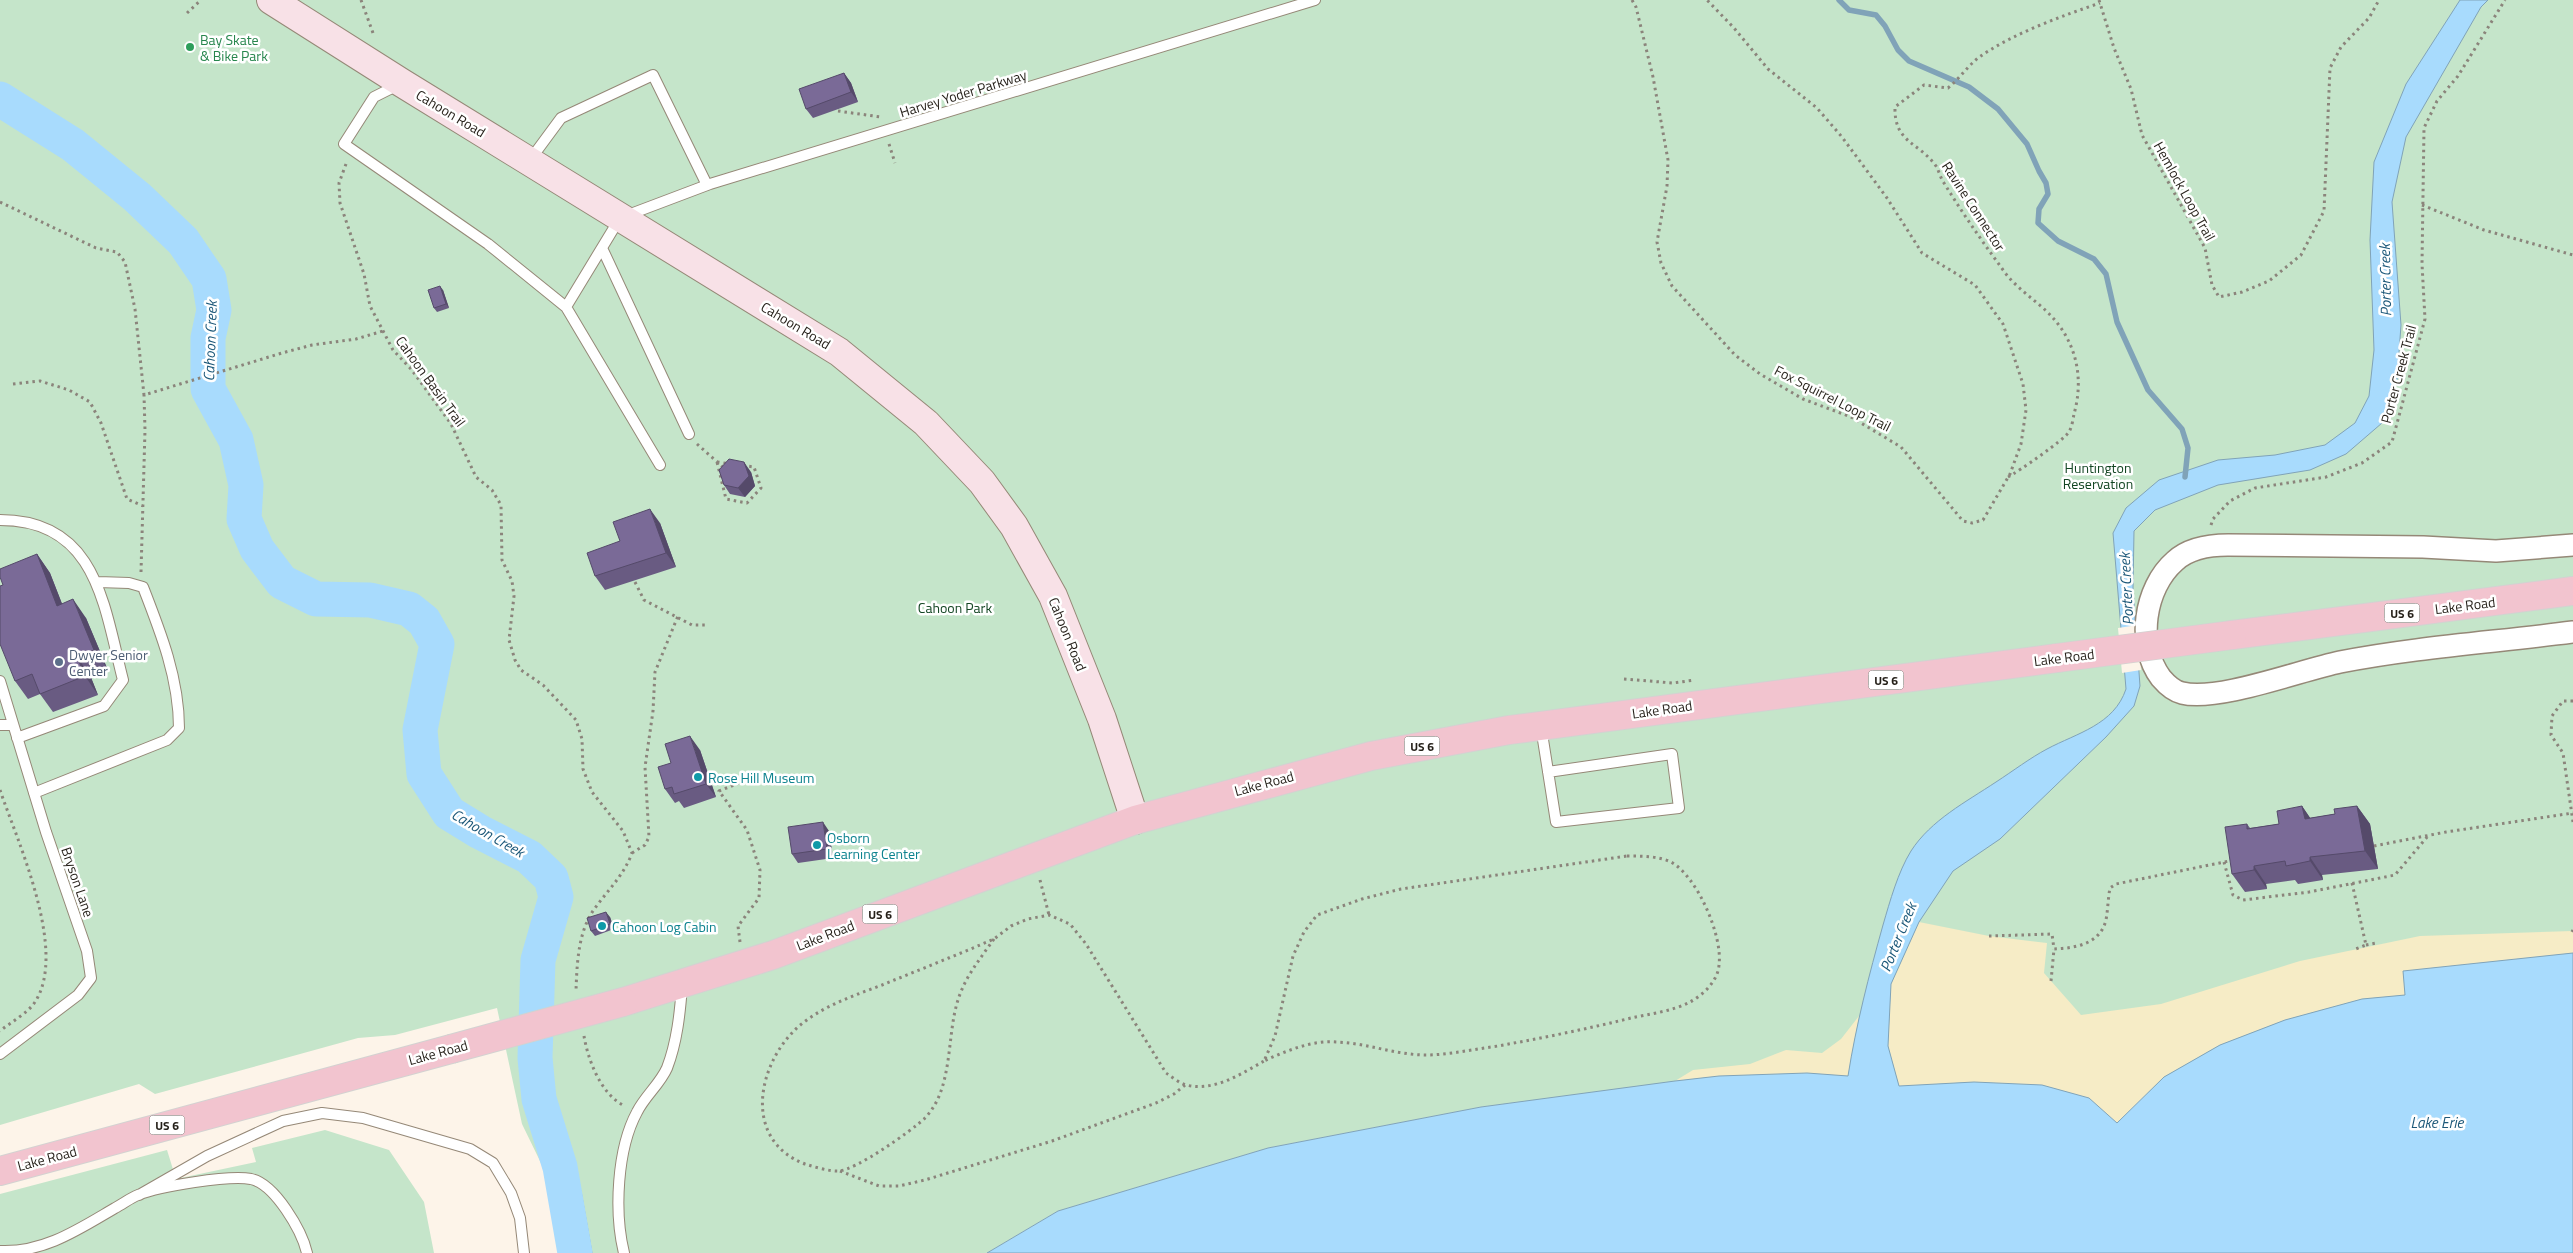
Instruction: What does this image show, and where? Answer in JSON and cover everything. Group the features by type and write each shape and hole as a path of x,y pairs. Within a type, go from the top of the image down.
{"main road":[{"name":"Lake Road","path":"0,1171 623,1002 773,954 1135,820 1371,756 1541,726 2573,591"}],"street":[{"name":"Cahoon Road","path":"271,0 402,83 839,352 926,423 982,482 1014,526 1053,596 1102,720 1135,820"},
{"path":"2573,545 2496,551 2423,547 2223,545 2204,547 2175,560 2166,571 2150,602 2146,632 2150,658 2165,683 2175,691 2203,696 2341,662 2573,632"}],"lane":[{"name":"Harvey Yoder Parkway","path":"620,218 706,185 1315,0"},
{"path":"529,161 561,118 653,75 706,185"},
{"path":"402,83 374,97 344,144 488,244 566,307 660,465"},
{"path":"566,307 620,218"},
{"path":"602,248 689,434"},
{"path":"0,520 47,527 79,552 98,582 124,680 104,706 17,738"},
{"path":"34,792 167,740 179,728 179,708 166,645 143,587 128,583 98,582"},
{"name":"Bryson Lane","path":"0,681 34,792 87,951 91,978 78,996 0,1054"},
{"path":"0,725 14,725"},
{"path":"1541,726 1548,772 1556,822 1679,808 1672,754 1548,772"},
{"path":"624,1253 618,1230 625,1142 637,1112 666,1068 679,1024 682,984"},
{"path":"0,1251 14,1253 55,1244 207,1156 283,1121 322,1113 363,1118 470,1149 493,1163 511,1193 520,1218 524,1253"},
{"path":"139,1195 205,1180 252,1179 270,1190 290,1216 304,1242 307,1253"}],"path":[{"path":"187,13 201,0"},
{"path":"362,0 373,33"},
{"name":"Fox Squirrel Loop Trail","path":"1634,0 1653,77 1668,160 1667,186 1657,242 1661,263 1681,297 1735,355 1760,374 1803,399 1851,417 1901,447 1926,474 1963,521 1972,523 1983,520 2008,477 2021,444 2026,410 2016,358 2003,324 1975,285 1922,253 1887,198 1842,137 1817,108 1768,69 1734,28 1707,0"},
{"name":"Hemlock Loop Trail","path":"2100,2 2114,48 2131,89 2142,135 2204,248 2212,285 2219,297 2242,292 2269,281 2301,255 2324,211 2330,68 2341,46 2368,18 2379,0"},
{"name":"Porter Creek Trail","path":"2210,527 2213,519 2230,501 2255,488 2326,477 2362,463 2392,442 2425,319 2422,205 2424,128 2437,102 2458,76 2505,0"},
{"name":"Ravine Connector","path":"2008,477 2069,433 2079,396 2079,371 2068,342 2058,323 2014,284 1942,180 1937,167 1926,154 1909,143 1899,130 1895,117 1895,106 1924,85 1948,88 1979,58 2010,40 2100,2"},
{"name":"Cahoon Basin Trail","path":"342,175 340,203 364,274 370,306 393,350 412,369 451,424 476,477 492,490 501,505 502,560 512,581 514,596 509,640 515,660 521,670 543,684 576,720 582,740 583,770 592,792 623,831 632,853"},
{"path":"0,202 96,248 117,252 125,262 135,309 144,396 145,430 141,571 143,587"},
{"path":"2422,205 2484,230 2573,255"},
{"path":"144,396 312,345 356,339 383,332"},
{"path":"13,384 40,381 69,390 90,402 101,423 126,499 143,506"},
{"path":"689,434 729,473"},
{"path":"717,462 754,467 761,488 747,504 726,499 717,462"},
{"path":"634,582 644,600 678,616 692,625 707,625"},
{"path":"576,995 579,950 586,922 628,866 632,853 644,845 648,837 645,767 653,712 655,672 678,616"},
{"path":"2573,701 2563,701 2552,716 2551,734 2563,753 2573,822"},
{"path":"741,945 737,936 738,926 759,898 760,870 746,830 718,791 754,777"},
{"path":"0,790 44,922 48,950 42,989 34,1004 0,1031"},
{"path":"2374,846 2572,814"},
{"path":"2224,862 2233,895 2243,900 2309,892 2395,875 2428,836"},
{"path":"1185,1085 1174,1094 1156,1103 1052,1141 925,1180 899,1186 879,1186 840,1171 818,1168 795,1160 780,1149 767,1129 762,1104 764,1082 775,1055 798,1027 831,1005 994,939 1011,926 1028,919 1049,915 1070,924 1086,944 1166,1072 1185,1085 1201,1087 1220,1084 1285,1052 1316,1043 1335,1041 1403,1054 1430,1055 1464,1051 1602,1025 1688,1003 1702,995 1714,981 1720,965 1709,915 1698,891 1686,873 1671,862 1648,856 1627,856 1450,880 1401,889 1345,904 1317,915 1304,932 1293,956 1275,1036 1264,1061"},
{"path":"2054,949 2080,946 2096,937 2106,921 2110,888 2116,884 2240,859"},
{"path":"1040,880 1049,915"},
{"path":"2352,883 2366,945"},
{"path":"1989,936 2052,934 2054,949 2051,981"},
{"path":"840,1171 901,1138 926,1117 940,1095 958,1001 968,975 994,939"},
{"path":"2353,950 2366,945 2376,943 2376,945"},
{"path":"584,1034 599,1079 621,1104 637,1112"}],"green space":[{"name":"Cahoon Park","path":"0,0 2573,0 2573,1110 1719,1076 1481,1107 1268,1148 1058,1211 987,1253 565,1253 557,1196 522,1124 497,1008 395,1035 358,1038 155,1094 139,1084 0,1125"},
{"path":"325,1130 389,1150 424,1202 434,1253 0,1253 0,1194 167,1150 176,1179 256,1162 252,1148"}],"sand":[{"path":"1919,922 1989,936 2047,943 2044,973 2081,1015 2161,1004 2300,961 2420,936 2573,931 2573,953 2403,972 2406,995 2362,999 2285,1020 2220,1045 2164,1077 2117,1123 2089,1098 1974,1082 1899,1086 1888,1046 1891,984"},
{"path":"1859,1016 1848,1076 1762,1075 1675,1081 1693,1070 1750,1064 1786,1050 1822,1053 1841,1039"}],"water":[{"name":"Lake Erie","path":"2460,0 2488,0 2481,7 2406,137 2392,202 2401,325 2397,380 2382,423 2346,454 2310,470 2218,485 2155,510 2134,531 2133,589 2140,686 2134,706 2106,737 2000,839 1953,871 1919,922 1891,984 1888,1046 1899,1086 1974,1082 2042,1085 2089,1098 2117,1123 2164,1077 2220,1045 2285,1020 2362,999 2405,995 2403,971 2573,953 2573,1253 987,1253 1058,1211 1268,1148 1481,1107 1675,1081 1719,1076 1807,1073 1848,1076 1863,1000 1883,925 1898,877 1911,851 1928,830 1950,812 2041,753 2104,720 2113,711 2126,689 2113,533 2126,508 2159,480 2218,460 2275,455 2325,445 2355,423 2369,396 2374,350 2370,240 2374,162 2406,84"},
{"path":"554,1143 581,1191 592,1253 564,1253 557,1196 540,1154"}],"pier":[{"path":"2138,625 2141,670 2122,673 2118,628"}],"building":[{"path":"844,73 851,92 806,109 799,89"},
{"path":"440,286 446,304 434,308 428,290"},
{"path":"729,459 744,462 749,476 738,488 724,485 719,470"},
{"path":"650,509 666,553 595,576 587,553 620,541 613,522"},
{"path":"37,554 57,606 73,599 94,650 77,657 85,676 40,694 32,674 15,681 0,644 0,586 3,585 0,569"},
{"path":"690,736 706,784 674,794 672,787 665,789 658,767 671,763 665,744"},
{"path":"2302,806 2305,819 2335,814 2334,809 2357,806 2365,851 2310,857 2310,861 2286,866 2285,861 2254,866 2254,870 2232,874 2225,827 2247,824 2247,829 2279,824 2277,811"},
{"path":"823,822 827,849 792,854 788,827"},
{"path":"606,912 610,924 591,931 587,918"}],"waterway":[{"path":"1839,0 1849,10 1876,15 1885,26 1898,50 1909,61 1969,87 1998,109 2027,144 2046,183 2048,194 2039,209 2038,223 2058,241 2094,259 2106,274 2117,322 2148,390 2182,429 2188,448 2185,477"},
{"name":"Cahoon Creek","path":"0,99 73,145 137,197 183,241 209,279 214,310 208,338 208,389 236,440 246,485 244,519 257,549 282,582 316,599 370,600 409,609 424,621 437,644 420,730 424,774 449,813 480,832 529,857 551,878 556,897 538,960 535,1058 539,1099 560,1167 575,1253"}],"place":[{"name":"Bay Skate & Bike Park","path":"190,47"},
{"name":"Dwyer Senior Center","path":"59,662"},
{"name":"Rose Hill Museum","path":"698,777"},
{"name":"Osborn Learning Center","path":"817,845"},
{"name":"Cahoon Log Cabin","path":"602,926"}],"water label":[{"name":"Porter Creek","path":"2385,280"},
{"name":"Porter Creek","path":"2126,589"},
{"name":"Porter Creek","path":"1898,937"}],"park label":[{"name":"Huntington Reservation","path":"2098,476"}]}
